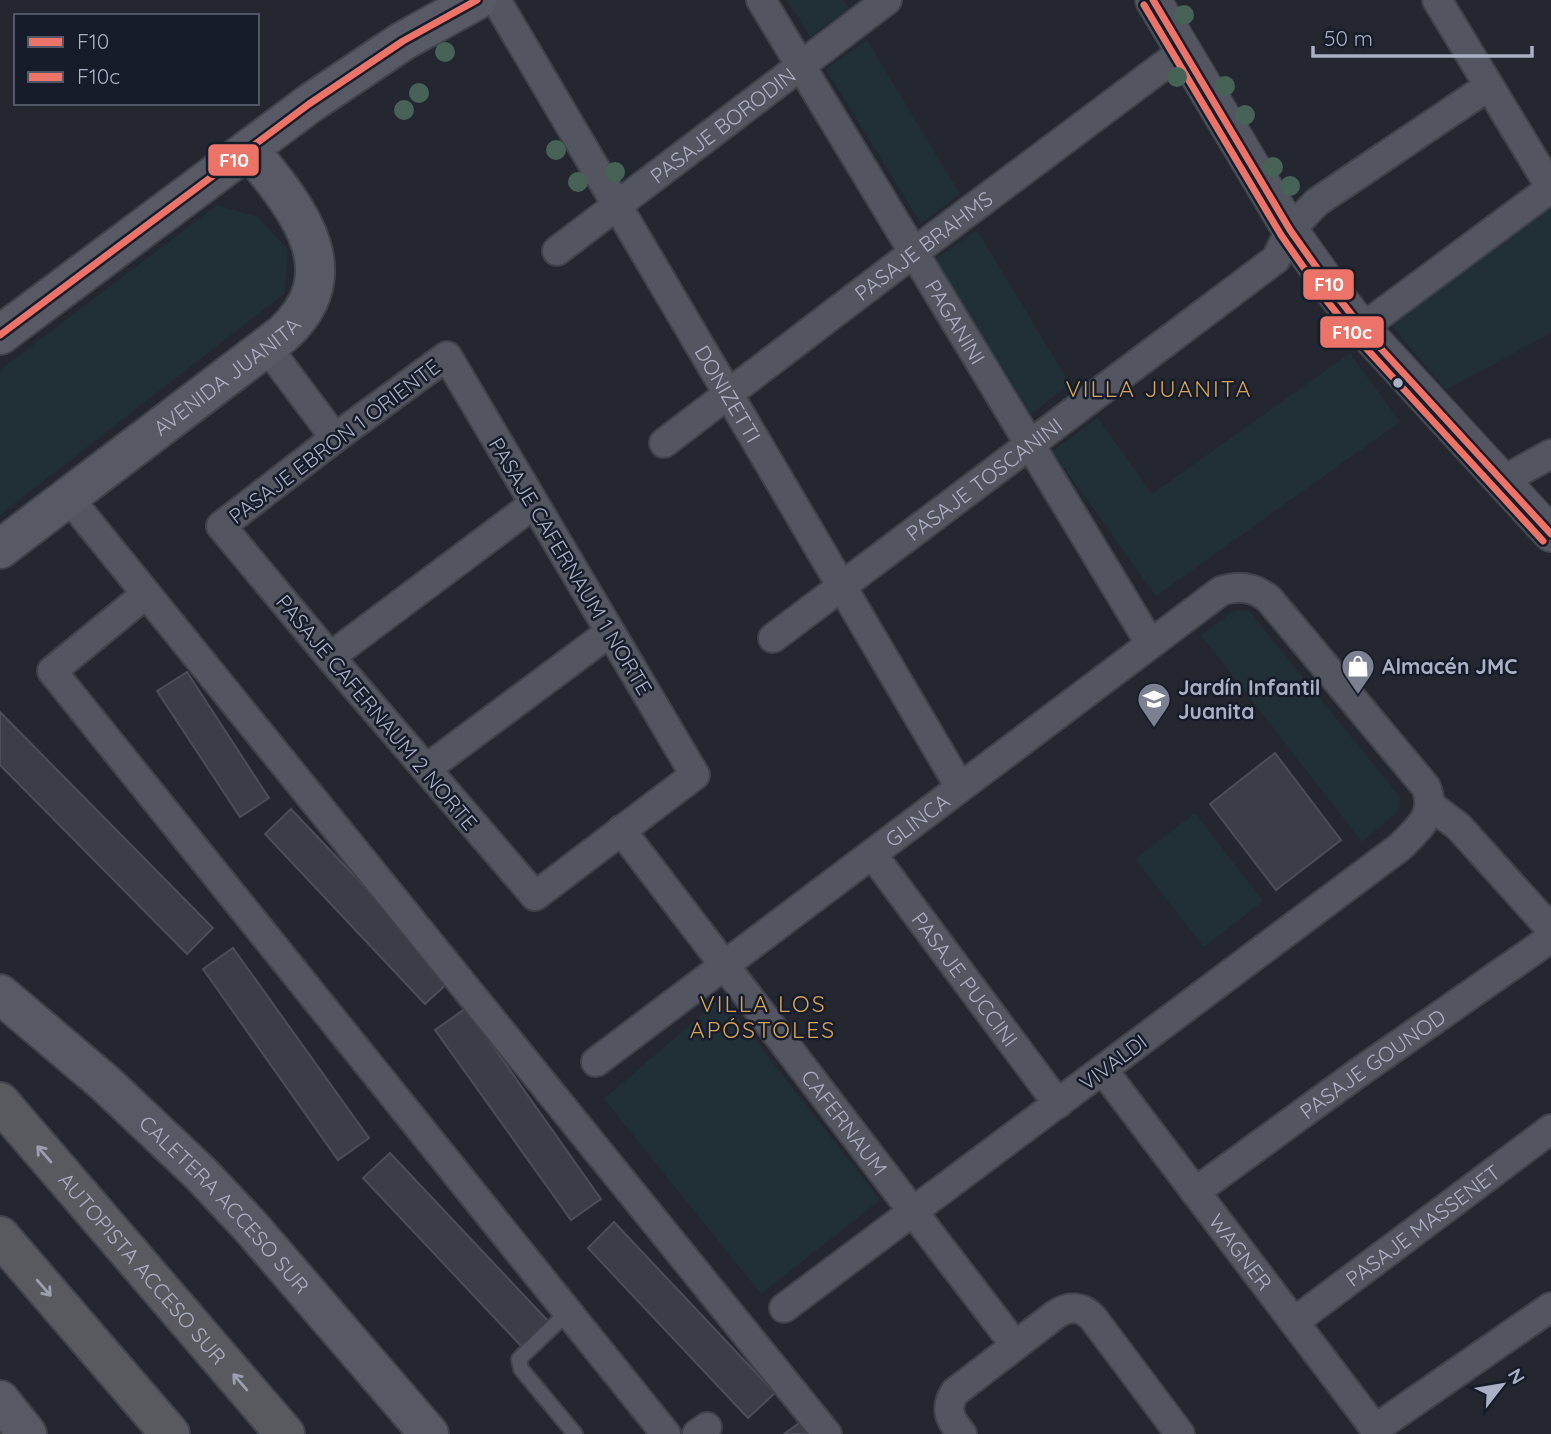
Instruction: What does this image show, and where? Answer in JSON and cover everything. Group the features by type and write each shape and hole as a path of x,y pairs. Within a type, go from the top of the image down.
{"highway":[{"name":"AUTOPISTA ACCESO SUR","path":"0,1102 285,1434"},
{"path":"0,1236 170,1434"}],"main road":[{"path":"403,41 452,0"},
{"path":"0,335 309,104 403,41 477,0"},
{"name":"AVENIDA JUANITA","path":"0,549 267,347 294,325 302,313 313,286 315,264 310,241 301,218 249,149"},
{"name":"CALETERA ACCESO SUR","path":"0,994 105,1083 201,1174 250,1226 429,1434"},
{"path":"0,1400 27,1434"}],"street":[{"name":"DONIZETTI","path":"496,0 960,787"},
{"name":"PAGANINI","path":"761,0 1150,643"},
{"name":"PASAJE BORODIN","path":"557,251 887,0"},
{"path":"1153,0 1290,230 1323,278 1362,328 1551,534"},
{"path":"1362,328 1551,188 1437,0"},
{"name":"PASAJE BRAHMS","path":"664,443 1184,51"},
{"name":"PASAJE TOSCANINI","path":"773,638 1276,259 1290,230 1317,202 1489,86"},
{"path":"267,347 335,438"},
{"name":"PASAJE EBRON 1 ORIENTE","path":"221,526 447,356"},
{"name":"PASAJE CAFERNAUM 1 NORTE","path":"447,356 695,775 621,831"},
{"path":"1502,481 1551,454"},
{"path":"68,497 827,1434"},
{"path":"330,657 534,504"},
{"name":"PASAJE CAFERNAUM 2 NORTE","path":"221,526 535,896 621,831"},
{"name":"GLINCA","path":"596,1062 1221,591 1241,587 1261,593 1269,599 1426,786 1430,805"},
{"path":"146,594 52,671 666,1434"},
{"path":"426,769 610,632"},
{"path":"1430,805 1459,827 1551,929"},
{"name":"VIVALDI","path":"784,1308 1377,865 1419,827 1430,805"},
{"name":"CAFERNAUM","path":"621,831 1016,1345"},
{"name":"PASAJE PUCCINI","path":"872,854 1058,1104"},
{"name":"PASAJE GOUNOD","path":"1195,1192 1358,1073 1551,938"},
{"name":"WAGNER","path":"1102,1070 1377,1431"},
{"name":"PASAJE MASSENET","path":"1294,1322 1551,1129"},
{"path":"962,1434 949,1414 948,1407 955,1392 1061,1310 1075,1307 1093,1318 1180,1434"},
{"path":"1377,1431 1551,1307"}],"lane":[{"path":"568,1312 519,1359 521,1369 575,1434"}],"shaded area":[{"path":"787,0 844,0 849,8 810,37"},
{"path":"867,40 960,194 921,224 826,69"},
{"path":"1551,198 1551,333 1446,390 1387,320"},
{"path":"217,205 258,217 288,250 285,293 0,515 0,370"},
{"path":"977,230 1070,384 1031,414 935,259"},
{"path":"1350,353 1400,422 1156,596 1052,451 1098,418 1152,494"},
{"path":"1235,610 1249,611 1400,797 1398,811 1362,842 1201,635"},
{"path":"1195,813 1263,901 1204,947 1135,859"},
{"path":"722,997 880,1200 761,1294 604,1099"}],"building":[{"path":"187,672 269,798 240,817 157,691"},
{"path":"0,712 213,928 187,954 0,765"},
{"path":"1275,753 1341,840 1276,890 1210,804"},
{"path":"291,809 452,979 425,1004 265,834"},
{"path":"233,948 369,1138 338,1160 203,969"},
{"path":"466,1008 601,1199 571,1220 435,1030"},
{"path":"390,1153 550,1323 523,1348 363,1178"},
{"path":"614,1222 775,1393 748,1418 588,1248"},
{"path":"805,1419 816,1434 784,1434"}],"transit line":[{"name":"F10","path":"0,335 309,104 403,41 477,0"},
{"name":"F10","path":"1153,0 1290,230 1336,295 1362,328 1551,534"},
{"name":"F10c","path":"1144,5 1281,235 1327,301 1354,335 1543,541"}],"place":[{"name":"Almacén JMC","path":"1358,696"},
{"name":"Jardín Infantil Juanita","path":"1154,729"}],"district":[{"name":"VILLA JUANITA","path":"1159,388"},
{"name":"VILLA LOS APÓSTOLES","path":"763,1016"}]}
